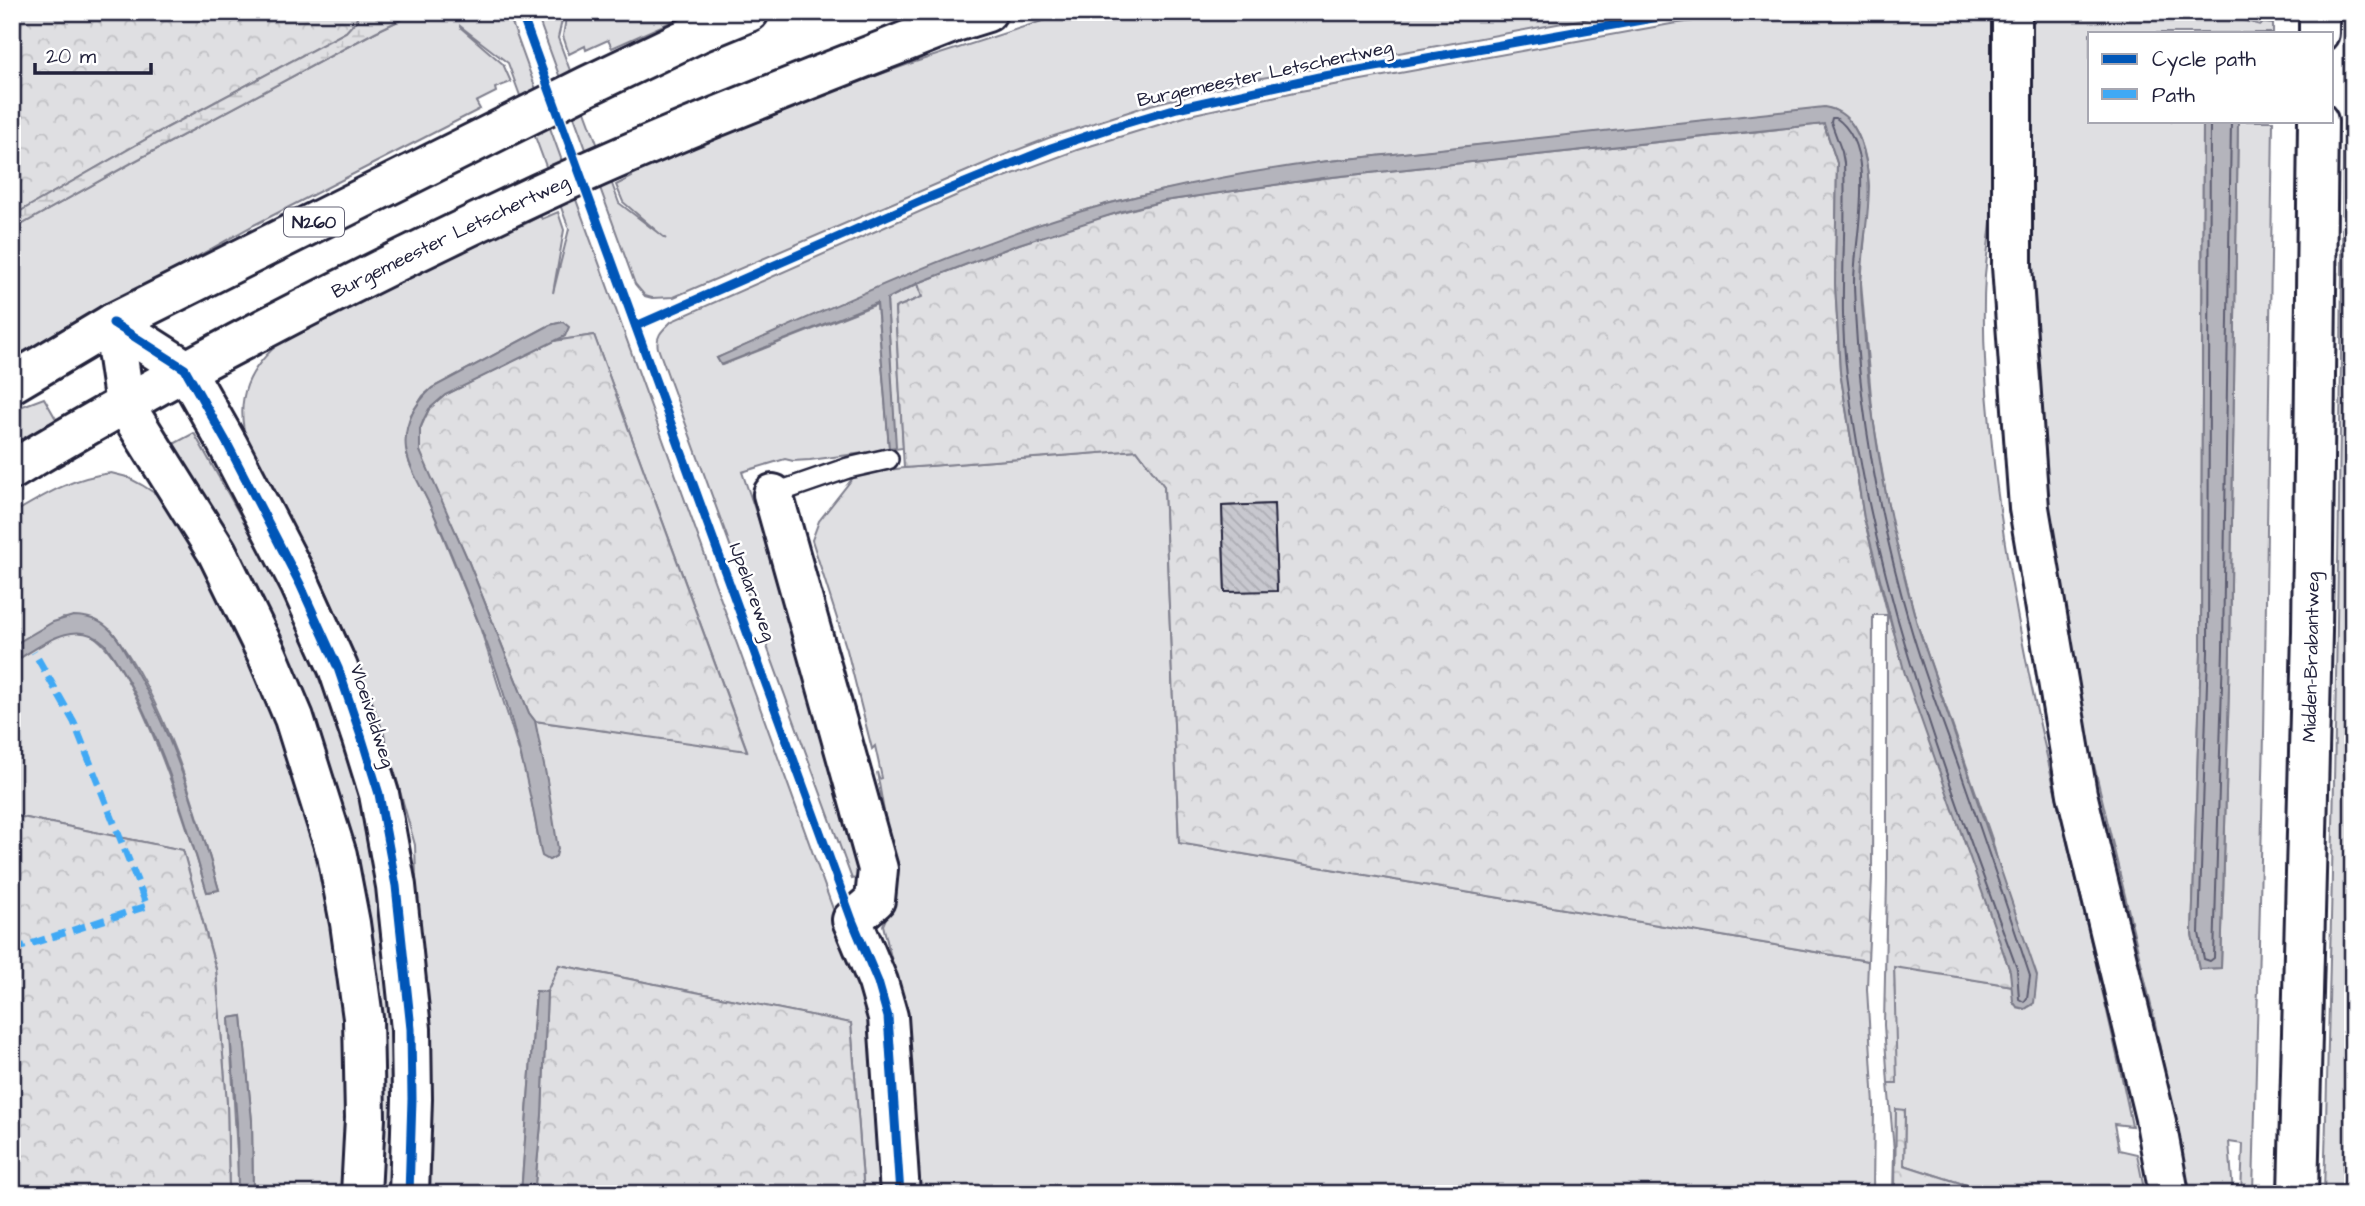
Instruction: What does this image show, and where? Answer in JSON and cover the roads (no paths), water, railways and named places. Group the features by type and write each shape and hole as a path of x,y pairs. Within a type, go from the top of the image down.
{"main road":[{"name":"N260","path":"12,383 113,323 587,86 748,12"},
{"name":"Burgemeester Letschertweg","path":"12,470 185,369 541,193 752,102 955,22 987,12"},
{"path":"2012,12 2012,266 2029,508 2077,794 2156,1122 2169,1194"},
{"path":"2319,12 2319,32"},
{"name":"Midden-Brabantweg","path":"2298,1194 2312,632 2318,122"},
{"path":"113,323 125,405 217,552 267,654 294,718 337,855 350,923 363,1018 365,1118 361,1194"},
{"name":"Vloeiveldweg","path":"113,323 185,369 228,444 300,584 338,668 379,794 396,886 411,1029 409,1194"},
{"path":"774,494 878,869 875,900 852,920 878,982 888,1017 900,1194"}],"lane":[{"path":"774,494 848,468 888,459"}],"water":[{"path":"1824,107 1842,114 1854,127 1866,162 1869,192 1861,298 1872,413 1884,484 1917,624 2037,976 2034,1003 2025,1009 2017,1007 2013,1001 2010,971 1905,674 1864,518 1840,372 1835,283 1837,163 1824,124 1323,178 1164,201 1019,244 918,283 887,299 896,447 889,448 877,303 721,365 717,358 970,249 1088,209 1154,192 1320,162"},
{"path":"2203,122 2238,122 2230,650 2221,968 2199,969 2192,934 2201,652"},
{"path":"563,322 569,327 565,336 445,395 429,409 420,429 420,451 467,558 529,713 535,721 558,849 556,856 549,860 542,856 522,762 497,673 449,548 410,464 406,449 406,431 420,401 432,388 550,325"},
{"path":"73,616 96,620 112,632 147,691 183,774 219,890 207,892 153,732 123,671 105,644 94,636 70,633 46,642 12,663 12,646 53,622"},
{"path":"536,991 547,992 542,1115 534,1194 521,1194"},
{"path":"242,1016 252,1121 253,1194 238,1194 237,1123 229,1018"}]}
